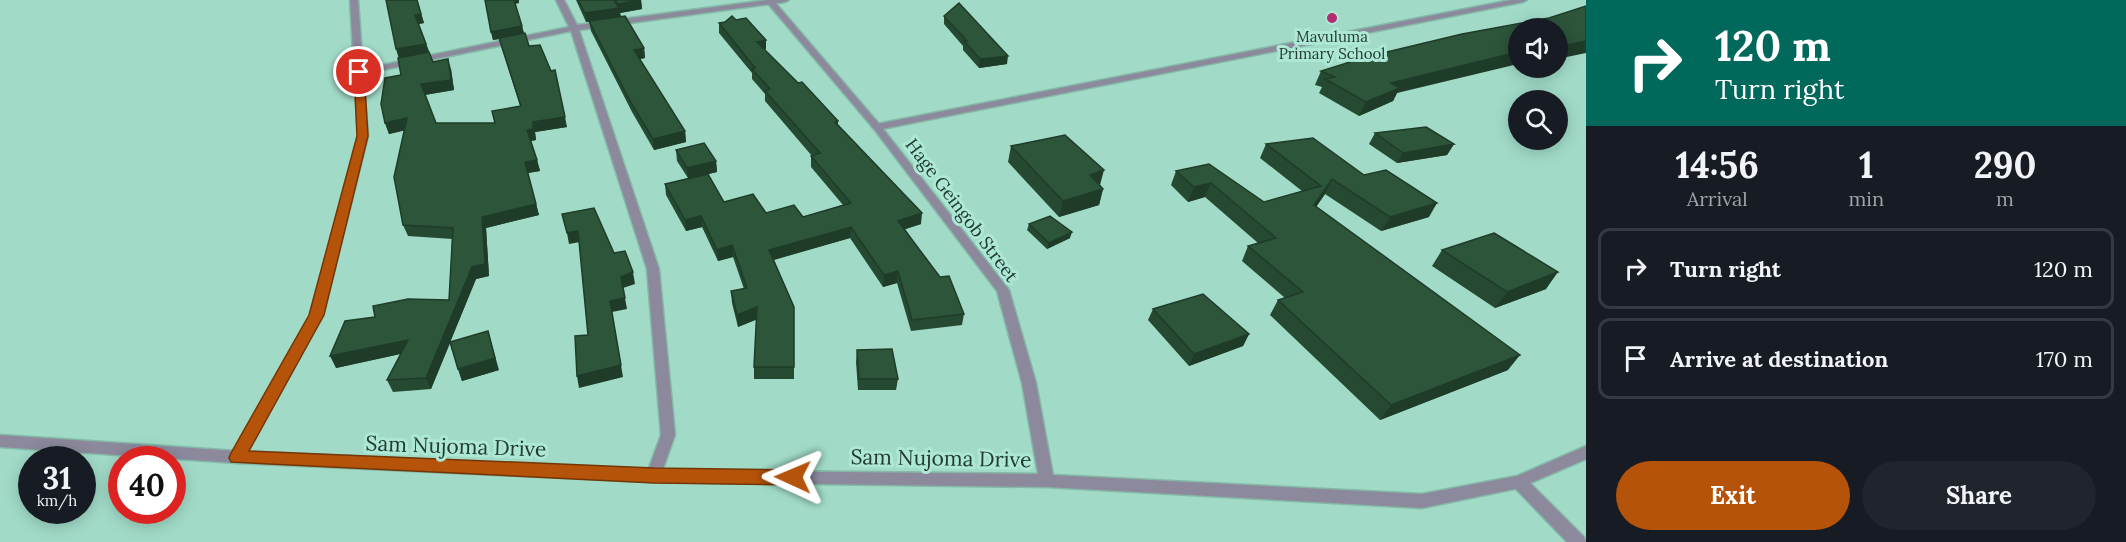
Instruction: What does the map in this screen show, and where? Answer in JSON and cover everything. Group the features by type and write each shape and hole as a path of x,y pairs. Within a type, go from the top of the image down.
{"street":[{"path":"237,458 316,315 363,136 354,0"},
{"path":"560,0 574,28 653,269 668,435 654,476"},
{"path":"359,72 574,28 785,0"},
{"path":"877,127 1523,0"},
{"name":"Hage Geingob Street","path":"770,1 877,127 1003,290 1029,383 1047,481"},
{"name":"Sam Nujoma Drive","path":"0,441 237,458 654,476 1047,481 1422,501 1519,482 1586,452"},
{"path":"1519,482 1578,542"}],"building":[{"path":"386,0 417,0 421,14 415,15 426,44 396,49"},
{"path":"485,0 514,0 522,26 491,32"},
{"path":"578,0 614,0 619,8 585,13"},
{"path":"615,0 641,0 618,4"},
{"path":"959,3 1008,56 980,59 944,16"},
{"path":"1586,6 1586,41 1568,45 1568,18 1549,18"},
{"path":"625,16 644,48 634,50 685,131 653,139 630,101 589,21"},
{"path":"732,16 736,20 746,18 766,40 757,42 798,83 802,82 838,121 835,122 922,213 898,221 940,277 949,276 964,314 912,320 898,271 884,275 851,227 769,250 794,307 794,367 754,367 757,307 737,315 731,291 747,288 732,245 717,250 701,216 685,220 665,184 708,174 724,202 753,194 766,213 794,205 803,217 851,203 811,156 820,153 765,91 770,89 752,69 755,68 719,23 725,22"},
{"path":"1508,26 1508,54 1391,83 1400,88 1366,102 1325,79 1335,77 1321,71 1366,57"},
{"path":"525,33 529,46 540,45 551,71 555,70 565,117 533,122 533,129 527,130 537,160 525,162 536,204 482,217 485,264 472,267 426,378 387,380 408,340 330,356 345,321 375,317 373,306 408,299 449,300 453,228 403,225 394,177 407,118 385,123 381,104 385,78 401,75 398,58 429,52 433,62 448,59 451,80 421,84 436,123 495,123 492,111 521,106 499,38"},
{"path":"1426,127 1454,144 1403,153 1375,133"},
{"path":"1065,135 1104,170 1090,175 1103,189 1063,201 1011,146"},
{"path":"1313,138 1364,175 1386,170 1437,203 1390,217 1332,179 1314,205 1520,355 1391,405 1278,300 1303,292 1248,246 1276,238 1211,183 1194,187 1176,171 1209,164 1264,202 1321,186 1266,144"},
{"path":"704,143 716,161 687,168 676,150"},
{"path":"594,208 614,253 625,251 633,272 621,277 625,298 610,301 621,365 577,376 575,336 588,335 578,231 567,233 562,214"},
{"path":"1050,216 1072,232 1049,243 1029,224"},
{"path":"1494,233 1558,272 1507,292 1442,250"},
{"path":"1203,294 1249,334 1194,354 1153,309"},
{"path":"488,331 495,358 458,369 450,342"},
{"path":"892,349 898,379 859,379 857,350"}],"place":[{"name":"Mavuluma Primary School","path":"1332,18"}],"route":[{"path":"359,72 363,136 316,315 237,458 654,476 793,477"}]}
